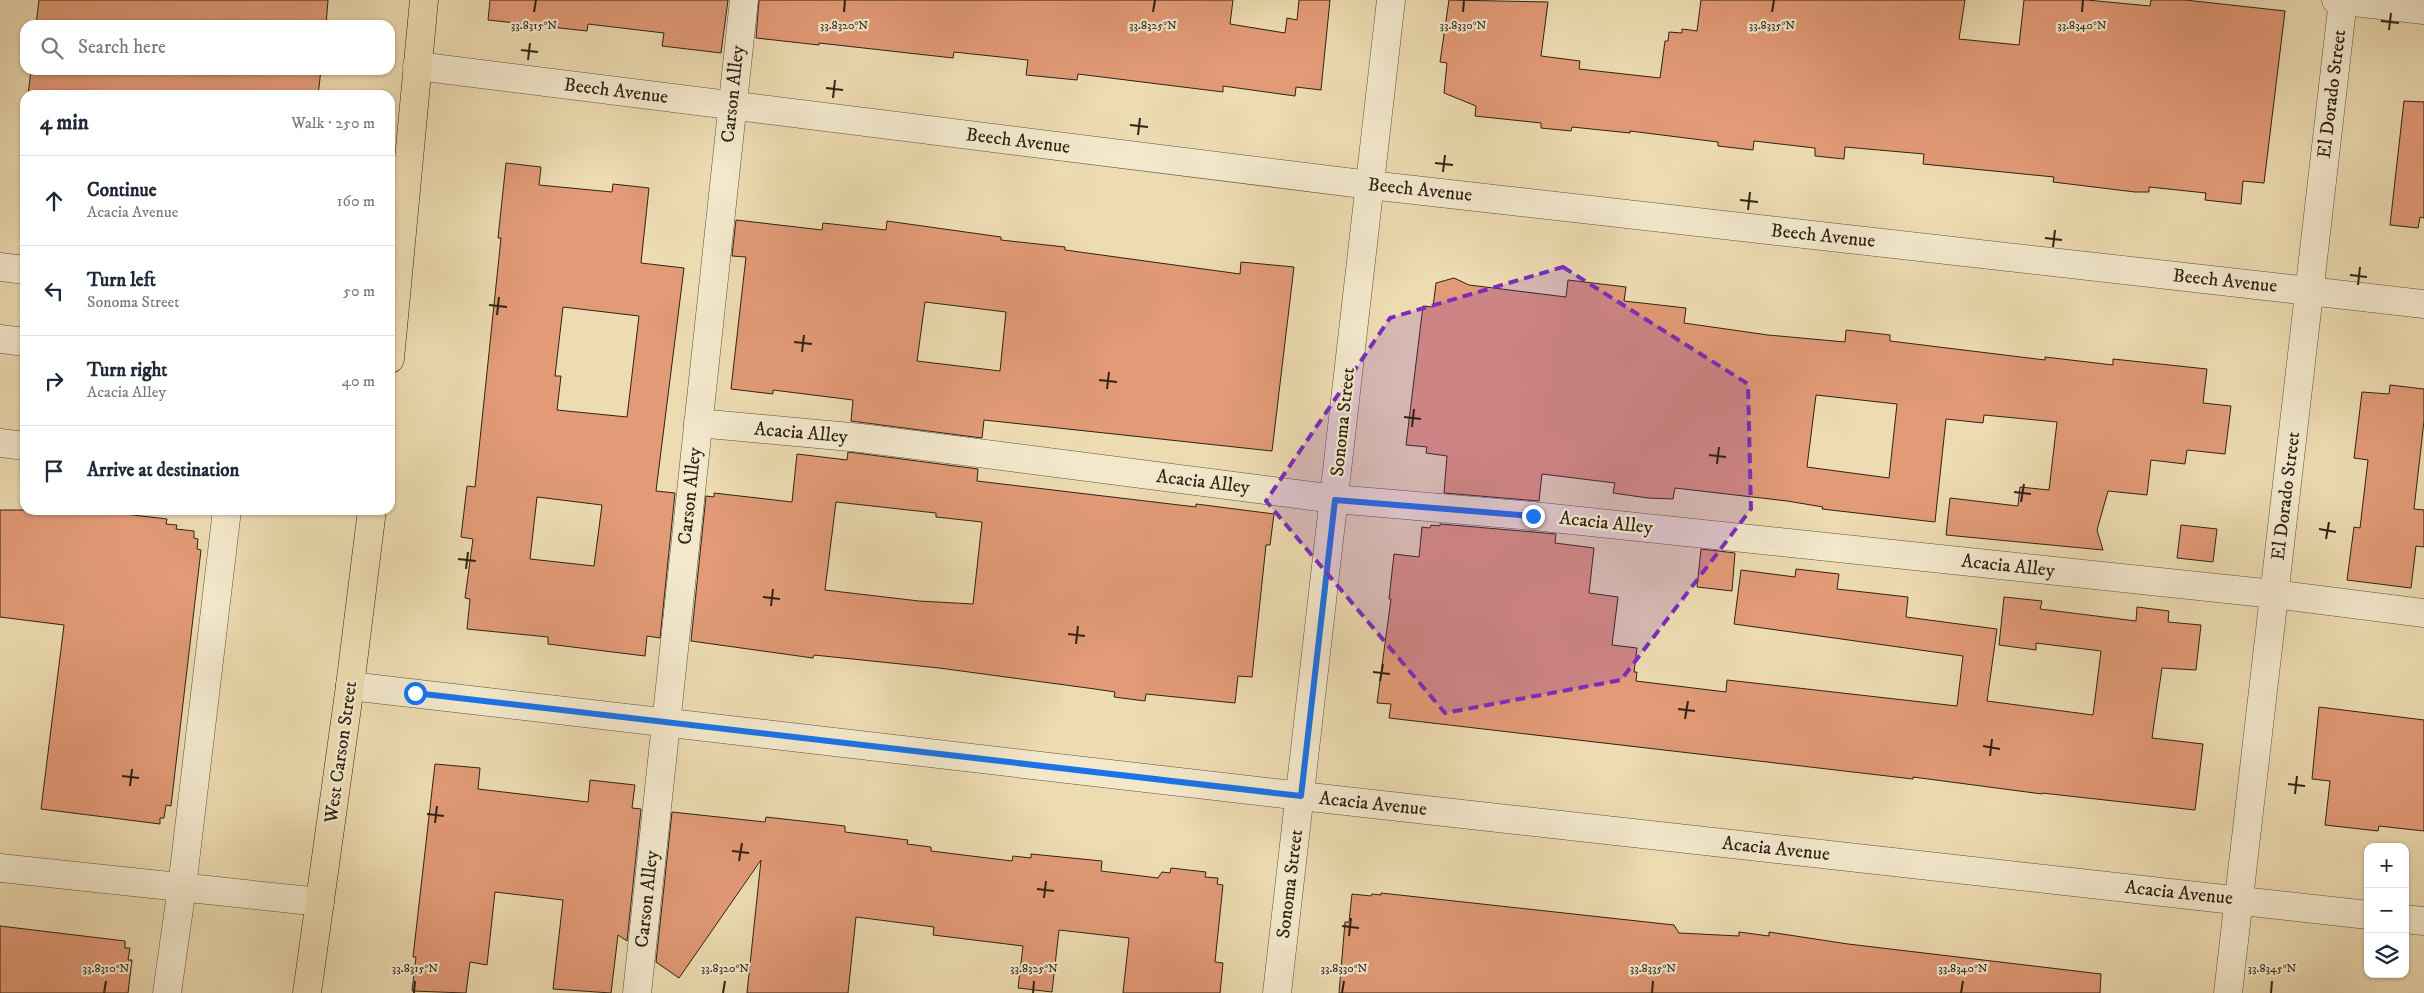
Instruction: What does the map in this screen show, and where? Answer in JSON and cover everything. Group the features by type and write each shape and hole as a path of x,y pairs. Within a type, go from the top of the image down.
{"main road":[{"path":"395,286 424,0"},
{"name":"West Carson Street","path":"307,993 350,686 371,515"}],"street":[{"name":"Carson Alley","path":"637,993 731,105 744,0"},
{"name":"Sonoma Street","path":"1277,993 1391,0"},
{"path":"2341,0 2424,10"},
{"name":"El Dorado Street","path":"2228,993 2341,0"},
{"name":"Beech Avenue","path":"417,66 1370,185 2424,304"},
{"path":"0,266 20,269"},
{"path":"0,339 20,341"},
{"name":"Acacia Alley","path":"698,423 861,438 1335,500 1533,516 2274,594 2424,613"},
{"path":"0,443 20,445"},
{"path":"167,993 182,887 226,515"},
{"name":"Acacia Avenue","path":"350,686 1301,796 2364,915"},
{"path":"0,868 320,902"},
{"path":"2409,919 2424,921"}],"highlighted area":[{"path":"1563,267 1748,384 1751,509 1621,680 1445,713 1266,501 1390,318"}],"building":[{"path":"39,0 328,0 326,20 37,20"},
{"path":"490,0 728,0 721,53 662,46 664,33 588,24 587,31 488,20"},
{"path":"759,0 1233,0 1230,24 1285,33 1287,18 1297,20 1299,0 1330,0 1321,90 1296,87 1295,96 1223,86 1223,92 1078,74 1077,80 1026,75 1028,60 954,52 953,58 756,38"},
{"path":"1449,0 1548,2 1541,56 1580,61 1579,69 1660,78 1665,41 1668,41 1669,32 1682,33 1682,29 1697,31 1701,0 1965,0 1959,39 2019,45 2024,0 2087,0 2150,6 2151,0 2185,0 2285,11 2264,183 2243,181 2241,204 2205,200 2206,193 2149,187 2149,192 2135,192 2053,182 2054,177 1923,164 1924,154 1845,147 1844,159 1815,156 1815,148 1754,141 1753,150 1718,146 1718,142 1630,131 1630,133 1572,127 1571,131 1541,128 1541,123 1475,116 1476,106 1444,93 1447,63 1440,62"},
{"path":"30,75 320,75 319,90 29,90"},
{"path":"2404,101 2424,102 2424,218 2420,217 2418,228 2390,225"},
{"path":"506,163 541,167 539,185 612,192 613,184 649,188 641,263 684,268 656,491 675,493 660,638 647,636 645,656 548,644 548,637 467,629 470,599 465,598 473,539 461,537 467,486 475,487 501,238 498,238","holes":["563,307 639,316 627,417 557,410 561,376 555,376","537,497 602,505 594,566 530,559"]},
{"path":"736,220 822,230 823,223 886,230 887,221 1001,237 1001,240 1065,247 1065,250 1240,274 1241,262 1294,267 1272,451 984,420 982,438 851,421 853,400 773,390 773,394 731,389 746,257 732,256","holes":["925,302 1006,312 1000,371 917,361"]},
{"path":"1454,278 1469,285 1566,297 1568,280 1626,287 1624,301 1686,308 1684,323 1768,335 1845,342 1846,330 1890,335 1890,341 2045,360 2045,357 2113,365 2113,359 2207,369 2203,403 2231,406 2225,454 2187,450 2185,464 2151,460 2147,495 2108,491 2097,530 2103,550 1946,535 1950,498 2018,506 2020,487 2049,490 2057,422 1984,415 1983,423 1946,419 1935,522 1822,509 1823,507 1787,501 1675,488 1673,499 1648,498 1613,493 1615,483 1542,474 1539,501 1444,493 1447,456 1426,453 1427,447 1406,445 1423,306 1433,307 1436,283","holes":["1816,395 1897,404 1889,478 1807,467"]},
{"path":"2390,385 2424,389 2424,421 2414,509 2424,510 2424,547 2416,546 2411,588 2347,580 2354,527 2360,528 2368,460 2354,458 2362,392 2389,394"},
{"path":"848,452 978,469 977,481 1196,507 1196,504 1274,514 1270,545 1266,545 1252,677 1238,676 1235,703 1146,694 1145,701 1114,697 1115,692 939,668 814,655 813,658 691,641 706,496 714,497 714,493 792,502 797,454 847,460","holes":["836,502 936,513 936,517 982,522 973,604 919,601 825,590"]},
{"path":"0,510 20,510 20,515 133,515 167,519 166,524 177,525 176,529 194,531 194,538 198,539 197,549 201,550 171,806 166,805 164,818 160,818 160,824 41,809 64,625 0,617"},
{"path":"1440,524 1556,534 1555,543 1594,548 1589,593 1618,597 1612,645 1637,648 1634,672 1637,672 1636,681 1726,692 1727,680 1957,706 1963,656 1734,624 1741,570 1795,577 1796,569 1839,574 1837,589 1908,597 1906,617 1997,629 1987,701 2093,715 2101,651 2036,643 2036,650 1999,645 2004,597 2042,601 2040,609 2136,621 2137,607 2169,611 2168,622 2201,625 2196,670 2162,668 2152,738 2203,744 2195,810 1389,718 1391,704 1377,703 1391,599 1389,599 1394,554 1419,557 1422,527 1430,528 1431,525 1440,526"},
{"path":"2181,525 2217,529 2213,562 2177,558"},
{"path":"1701,549 1735,553 1732,591 1697,587"},
{"path":"2319,707 2424,720 2424,831 2379,826 2378,831 2325,825 2330,781 2312,779"},
{"path":"435,764 480,768 478,789 588,802 590,780 635,785 632,808 641,809 627,941 618,935 611,993 553,989 563,900 495,892 487,965 470,962 466,993 412,991 416,957 413,957"},
{"path":"672,812 765,822 766,817 845,826 845,832 908,840 907,844 931,847 931,851 1012,861 1013,856 1031,858 1031,854 1102,861 1101,871 1158,878 1162,872 1170,873 1171,868 1206,872 1205,877 1218,878 1217,884 1223,885 1215,962 1223,963 1220,993 1123,993 1129,938 1059,930 1052,992 1018,988 1023,946 933,935 934,927 856,917 848,993 747,993 761,860 679,978 656,962"},
{"path":"1381,893 1674,925 1679,933 1739,936 1739,932 1769,936 1769,932 1848,944 2101,974 2100,993 1339,993 1345,922 1349,922 1352,894 1371,896 1372,894 1381,895"},
{"path":"0,926 125,941 125,948 130,948 128,960 132,960 128,993 0,993"}],"route":[{"path":"415,693 1301,796 1335,500 1533,516"}]}
